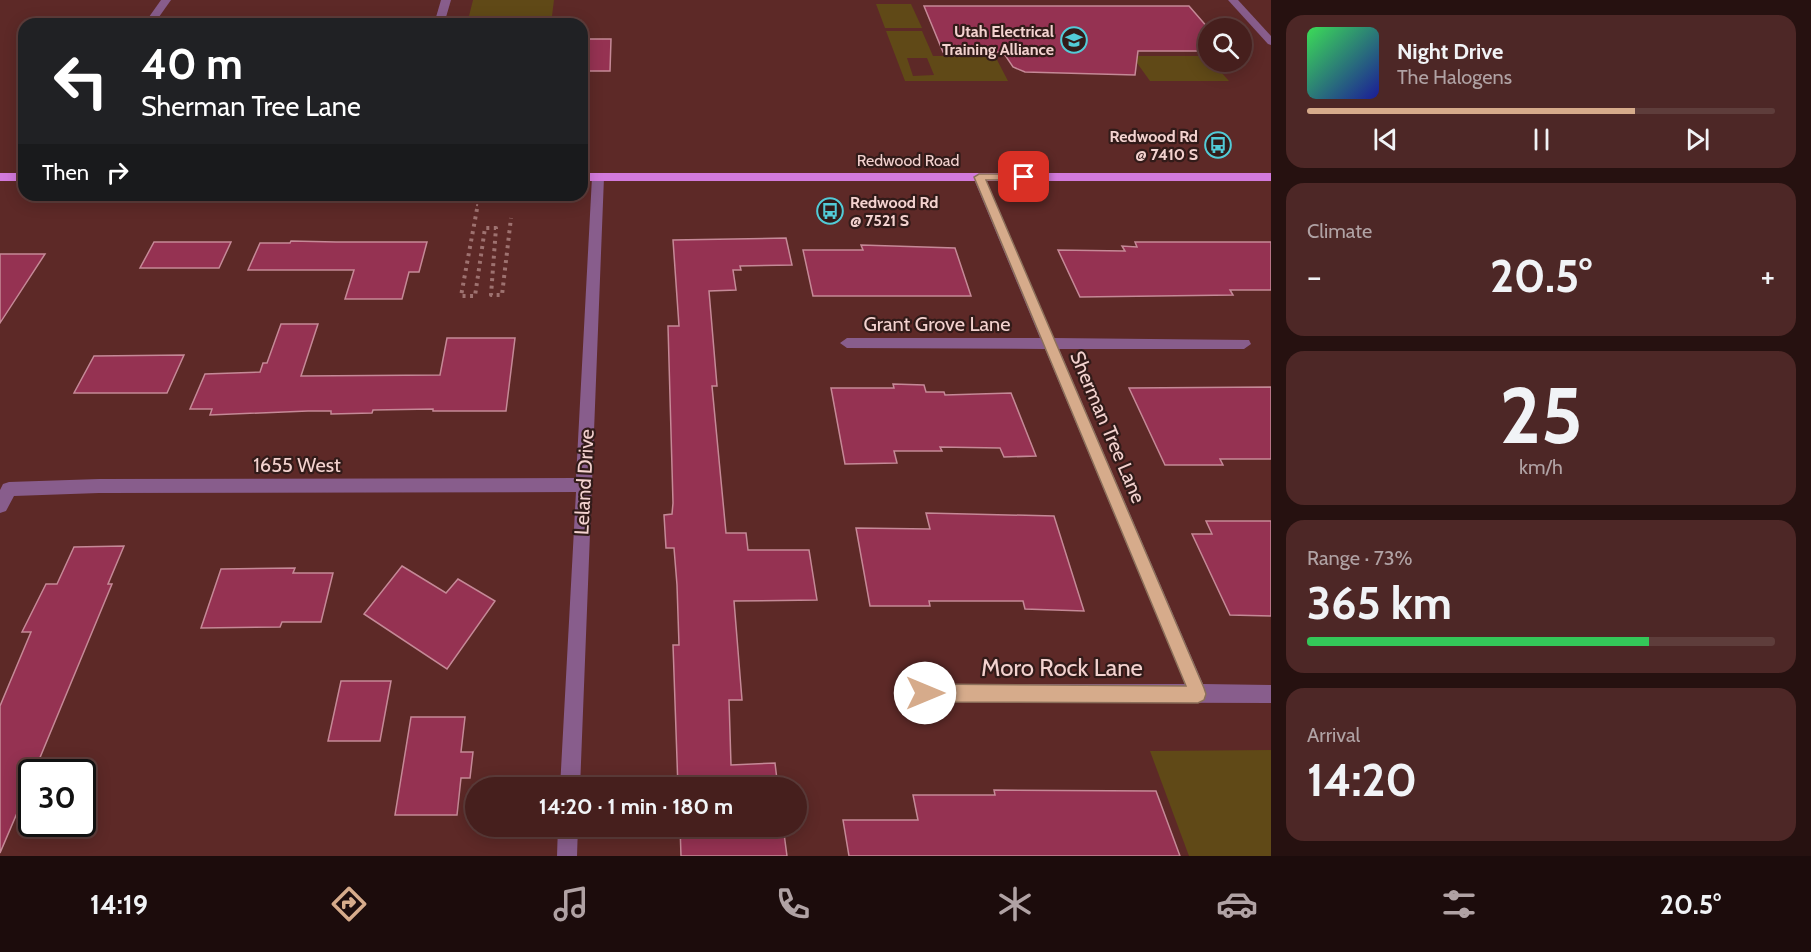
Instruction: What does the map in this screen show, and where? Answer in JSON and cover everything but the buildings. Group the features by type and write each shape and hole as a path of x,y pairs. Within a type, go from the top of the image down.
{"main road":[{"path":"0,177 18,177"},
{"name":"Redwood Road","path":"588,177 1271,177"}],"street":[{"path":"152,18 166,0"},
{"path":"441,18 446,0"},
{"path":"1233,0 1271,42"},
{"name":"Leland Drive","path":"571,777 598,177"},
{"name":"Sherman Tree Lane","path":"979,177 1198,694"},
{"name":"Grant Grove Lane","path":"847,343 1244,344"},
{"name":"1655 West","path":"0,506 9,489 99,486 584,485"},
{"name":"Moro Rock Lane","path":"925,693 1271,694"},
{"path":"567,856 568,837"}],"path":[{"path":"478,201 461,296 476,296 485,228 496,228 491,295 502,295 511,218"}],"shaded area":[{"path":"473,0 554,0 552,18 468,18"},
{"path":"876,4 911,4 922,28 885,28"},
{"path":"886,31 922,31 933,56 995,56 1008,81 905,81","holes":["907,58 927,58 934,75 913,76"]},
{"path":"1132,56 1198,56 1198,72 1221,72 1229,81 1150,81"},
{"path":"1271,750 1271,856 1189,856 1150,751"}],"place":[{"name":"Utah Electrical Training Alliance","path":"1074,40"},
{"name":"Redwood Rd @ 7410 S","path":"1218,145"},
{"name":"Redwood Rd @ 7521 S","path":"830,211"}],"route":[{"path":"925,693 1198,694 979,177 1024,177"}]}
